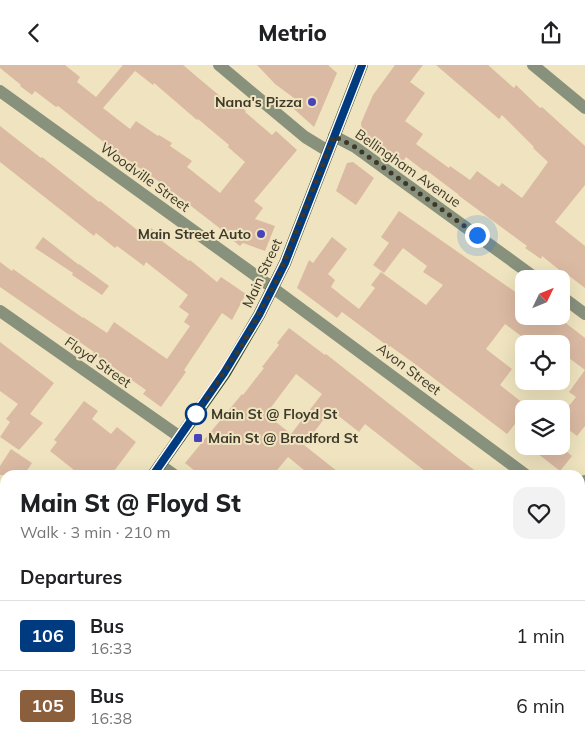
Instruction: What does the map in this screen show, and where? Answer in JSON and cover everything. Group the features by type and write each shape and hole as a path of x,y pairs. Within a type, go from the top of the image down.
{"main road":[{"name":"Main Street","path":"156,470 244,342 273,287 285,263 362,65"}],"street":[{"path":"219,65 305,137 328,151"},
{"path":"533,65 585,108"},
{"name":"Woodville Street","path":"0,91 273,287"},
{"name":"Bellingham Avenue","path":"334,136 355,147 525,270"},
{"name":"Avon Street","path":"273,287 519,470"},
{"path":"570,303 585,314"},
{"name":"Floyd Street","path":"0,311 180,437"}],"building":[{"path":"0,65 65,65 80,77 77,82 96,97 123,65 183,65 227,102 231,98 272,135 276,131 297,150 254,201 263,208 255,219 275,226 265,251 243,243 240,246 173,192 172,194 160,185 161,183 115,151 58,106 56,107 35,91 32,95 0,68","holes":["135,71 153,85 154,83 198,119 229,145 228,147 245,162 220,193 187,167 192,161 170,146 172,143 136,121 130,129 103,108"]},
{"path":"257,65 328,65 337,73 314,127 294,109 298,101 275,84"},
{"path":"395,65 423,65 410,82 425,93 405,121 423,134 416,144 449,168 450,166 470,180 477,171 499,187 502,183 522,198 548,162 502,115 499,119 436,65 488,65 514,88 516,85 585,146 585,185 555,222 585,246 585,288 570,277 570,270 559,270 542,256 541,259 525,248 527,246 426,170 424,171 406,157 402,163 362,132 361,123 373,95"},
{"path":"0,126 145,236 151,228 164,238 162,241 190,260 217,282 221,277 246,294 232,320 222,313 184,370 186,372 161,407 143,394 146,390 0,287 0,262 107,333 114,322 167,359 190,326 184,322 189,314 179,307 188,295 146,262 144,266 117,246 115,248 96,233 94,236 0,162"},
{"path":"353,162 374,178 356,205 336,191 347,163"},
{"path":"399,211 515,292 515,325 568,325 585,338 585,370 570,359 570,335 520,335 505,324 486,349 512,369 500,385 519,400 515,400 515,424 507,434 415,364 342,312 337,318 297,288 309,260 313,263 332,237 347,249 328,274 335,280 331,287 359,309 375,288 371,285 381,272 426,305 443,285 423,272 427,266 403,248 384,273 373,265 389,243 381,237"},
{"path":"43,237 109,286 102,295 35,248"},
{"path":"289,328 326,354 474,470 424,470 365,424 359,432 331,410 304,445 336,470 304,470 288,457 277,470 194,470 185,463 243,395 279,345 277,343","holes":["296,374 322,394 291,434 266,414"]},
{"path":"0,342 54,383 30,414 43,423 19,450 0,437 10,422 6,419 18,404 0,391"},
{"path":"585,370 585,426 577,436 570,431 570,405 576,397 569,392"},
{"path":"84,401 98,411 92,419 111,434 117,427 136,442 115,470 74,470 50,451 57,442 54,440"},
{"path":"11,449 32,463 27,470 0,470 0,466"},
{"path":"570,454 572,456 561,470 540,455"}],"bus line":[{"name":"106","path":"156,470 244,342 277,280 362,65"}],"place":[{"name":"Nana's Pizza","path":"312,102"},
{"name":"Main Street Auto","path":"261,234"},
{"name":"Main St @ Floyd St","path":"196,414"},
{"name":"Main St @ Bradford St","path":"198,438"}],"route":[{"path":"196,414 194,417 224,373 244,342 277,280 334,136 355,147 477,235"}]}
